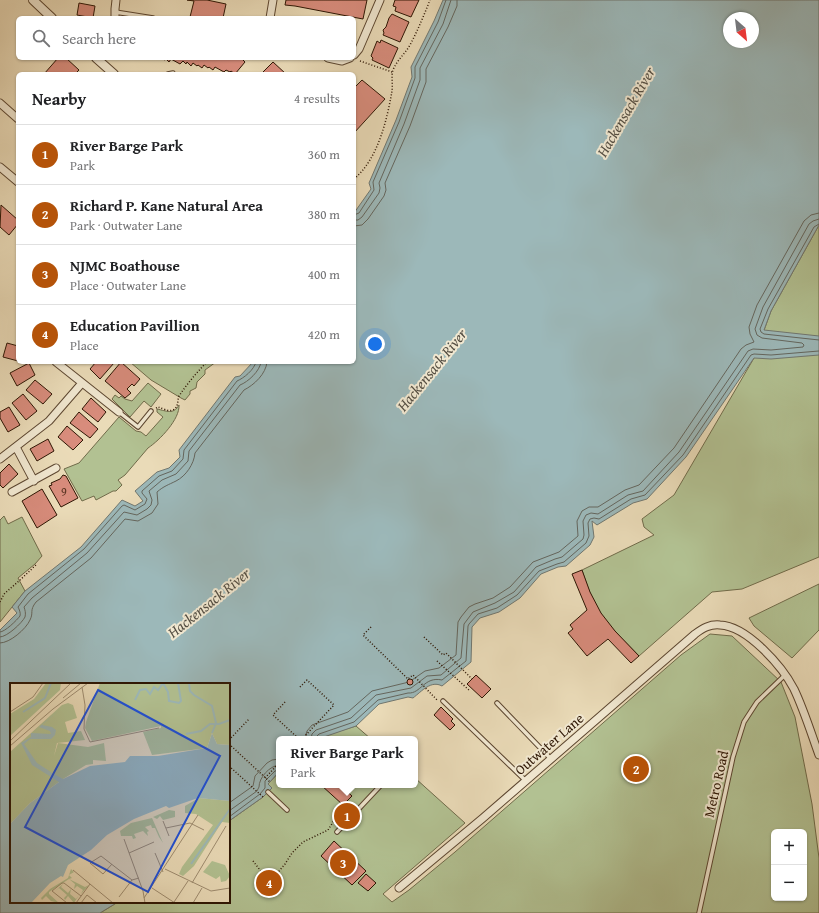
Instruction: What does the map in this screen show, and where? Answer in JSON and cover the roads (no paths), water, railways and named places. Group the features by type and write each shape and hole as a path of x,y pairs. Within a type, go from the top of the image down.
{"street":[{"path":"33,0 50,16"},
{"path":"115,15 116,0"},
{"path":"270,16 273,0"},
{"path":"356,58 380,0"},
{"path":"98,60 112,72"},
{"path":"0,103 16,117"},
{"path":"0,167 16,180"},
{"path":"58,364 119,412"},
{"path":"0,459 49,422 82,383"},
{"path":"16,448 34,481"},
{"path":"12,492 56,468"},
{"name":"Outwater Lane","path":"399,888 483,818 695,634 709,626 719,625 735,628 763,650 785,675"},
{"path":"785,675 797,696 819,755"}],"lane":[{"path":"115,15 128,16"},
{"path":"119,412 138,426 153,410"},
{"name":"Metro Road","path":"699,913 733,757 744,722 757,702 785,675"},
{"path":"443,701 526,781"},
{"path":"497,703 551,759"},
{"path":"337,832 378,788"},
{"path":"268,792 287,810"}],"water":[{"name":"Hackensack River","path":"443,0 819,0 819,225 771,311 764,330 819,336 819,355 771,359 754,358 686,457 647,499 633,503 597,525 592,521 594,537 590,545 566,566 558,567 541,574 520,598 499,612 480,618 472,627 471,662 442,686 434,684 430,685 413,698 408,697 379,704 356,726 327,736 276,736 276,775 268,784 272,788 263,797 230,820 230,683 10,683 10,903 116,903 100,913 0,913 0,630 17,613 12,607 25,591 81,547 122,500 135,506 143,501 135,491 157,472 169,468 180,457 179,450 235,377 240,376 251,364 356,364 356,210 371,189 369,183 396,120 412,77 411,67"}],"place":[{"name":"Richard P. Kane Natural Area","path":"636,769"},
{"name":"River Barge Park","path":"347,816"},
{"name":"NJMC Boathouse","path":"343,863"},
{"name":"Education Pavillion","path":"269,883"}]}
